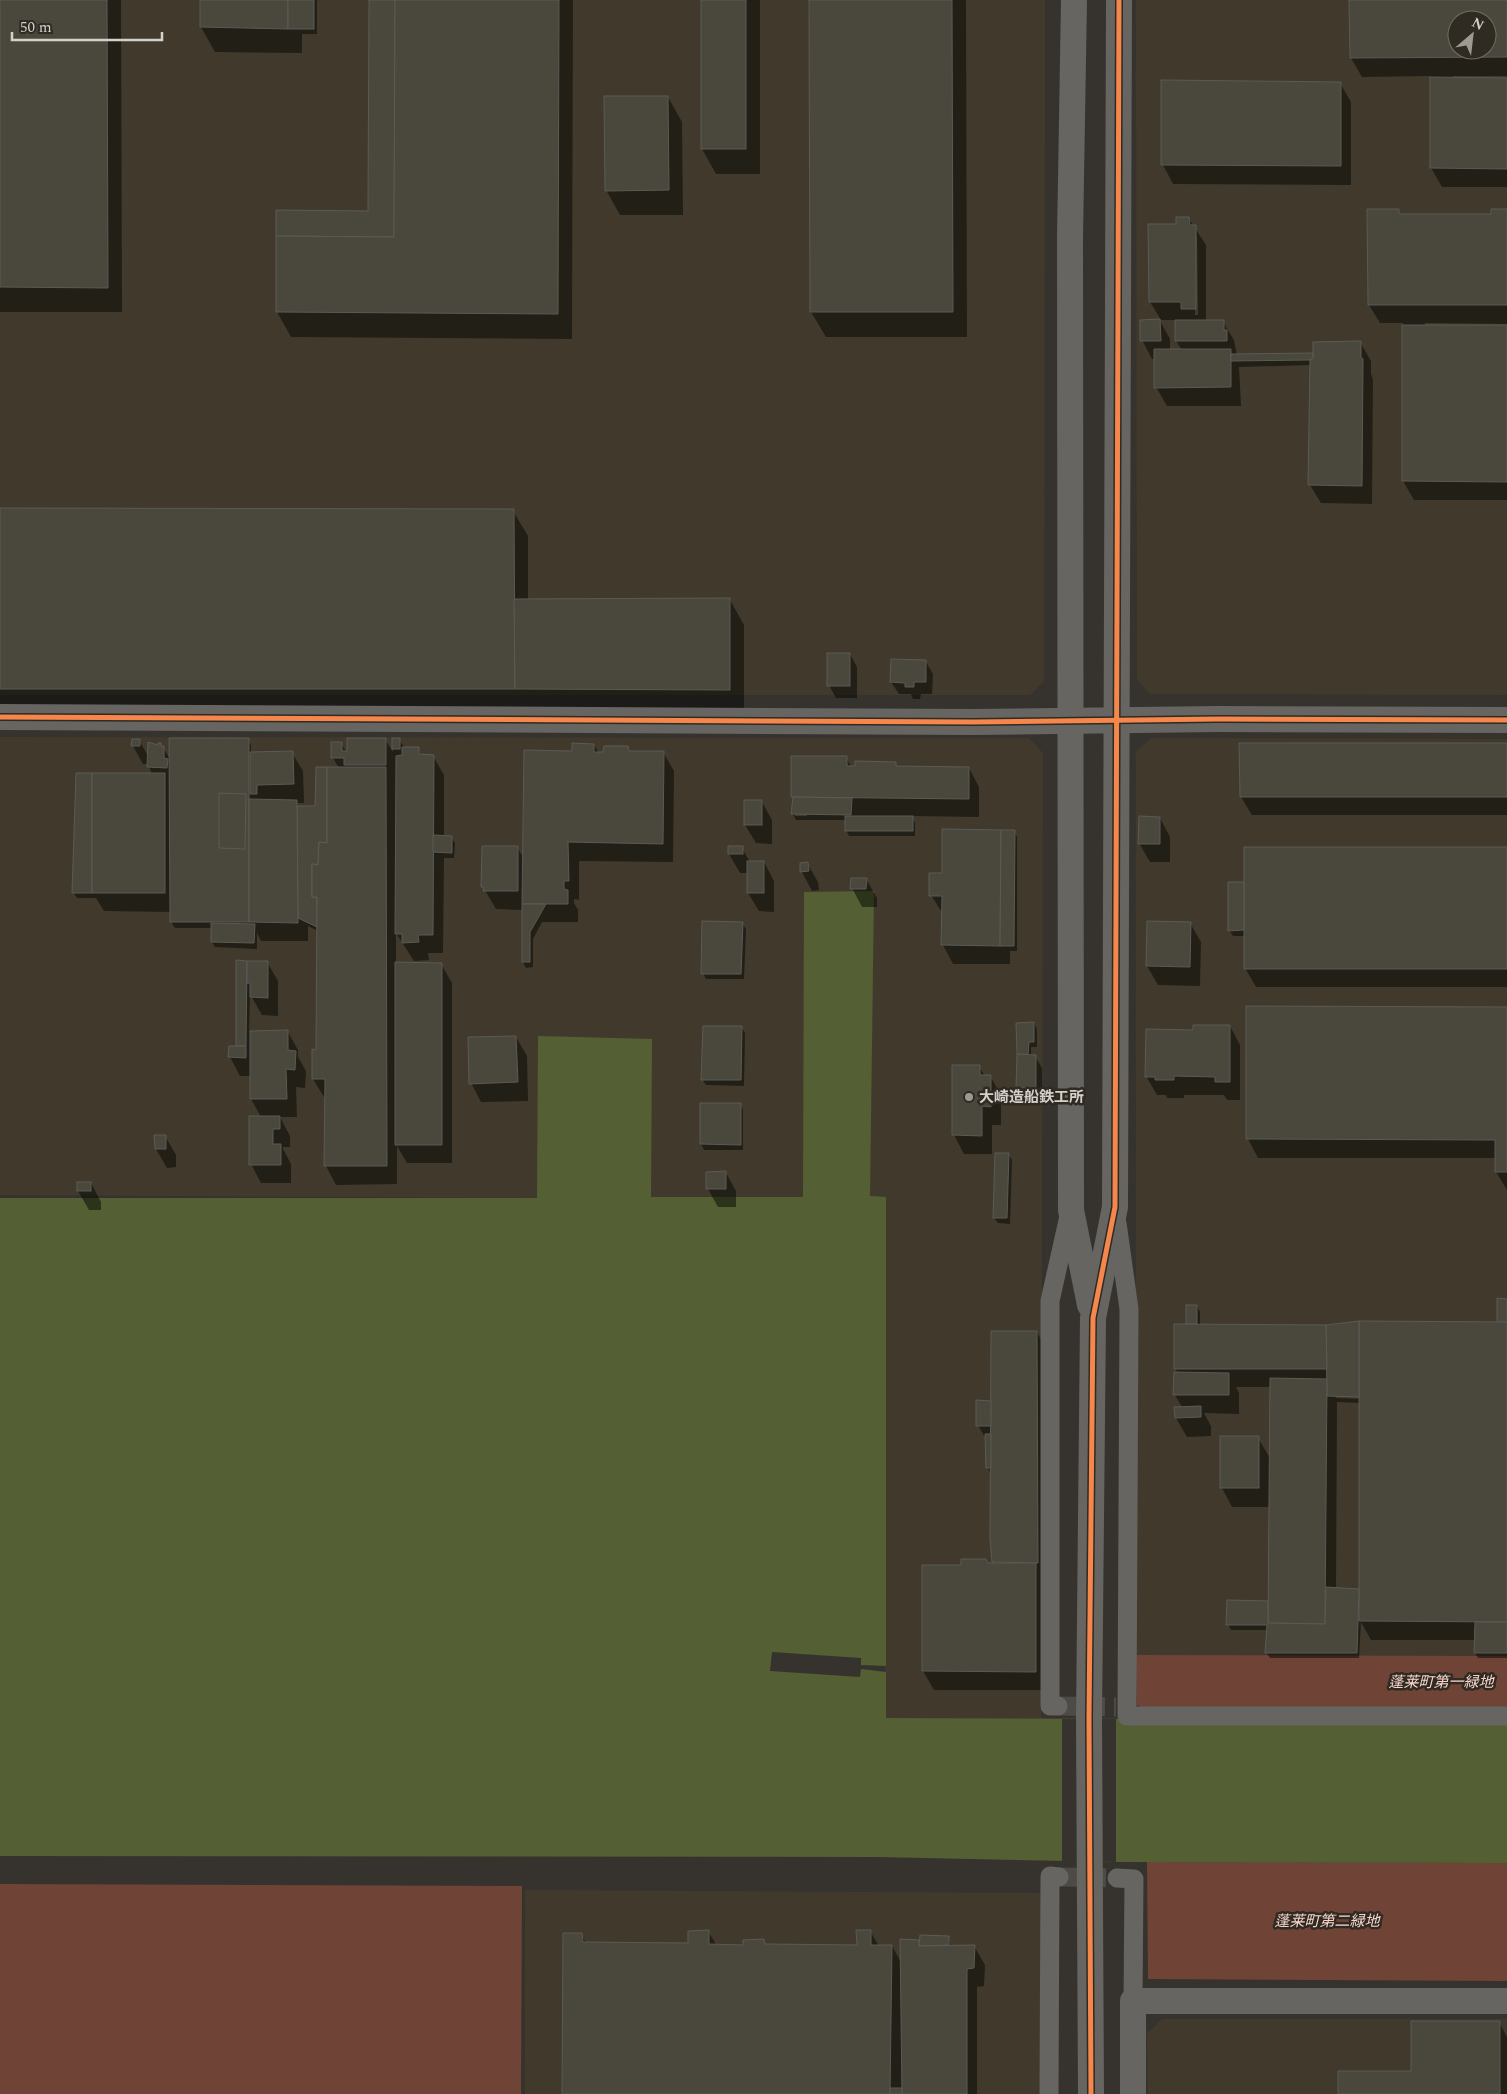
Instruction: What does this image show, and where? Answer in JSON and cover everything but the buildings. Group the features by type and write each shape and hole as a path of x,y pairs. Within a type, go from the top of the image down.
{"street":[{"path":"1074,0 1070,238 1071,1210 1093,1318"},
{"path":"1119,0 1115,1207 1129,1309 1122,1707 1128,1716 1507,1716"},
{"path":"0,717 964,722 1507,720"},
{"path":"1091,2094 1089,1719 1093,1318 1115,1207"},
{"path":"1058,1706 1050,1706 1050,1302 1071,1210"},
{"path":"1049,2094 1050,1876 1059,1877"},
{"path":"1117,1878 1134,1879 1133,2094"},
{"path":"1133,2001 1507,2002"}],"shaded area":[{"path":"0,0 1045,0 1044,681 1030,695 0,695"},
{"path":"1136,0 1507,0 1507,695 1150,694 1137,680"},
{"path":"0,737 1029,738 1043,753 1041,1719 885,1718 886,1197 538,1198 0,1195"},
{"path":"1151,738 1507,739 1507,1656 1136,1655 1136,751"},
{"path":"874,891 870,1196 886,1197 886,1666 861,1665 861,1658 772,1652 770,1671 860,1677 861,1669 886,1672 886,1718 1507,1720 1507,1863 1116,1862 878,1857 0,1856 0,1198 537,1198 538,1036 652,1039 651,1197 803,1197 804,892"},
{"path":"525,1890 1042,1893 1042,2094 525,2094"},
{"path":"1162,2019 1507,2019 1507,2094 1148,2094 1147,2034"}],"green space":[{"name":"蓬莱町第一緑地","path":"1136,1655 1507,1656 1507,1708 1143,1708 1137,1705"},
{"name":"蓬莱町第二緑地","path":"1147,1862 1507,1863 1507,1981 1148,1979"},
{"path":"0,1884 522,1886 521,2094 0,2094"}],"pier":[{"path":"1062,1719 1116,1719 1116,1862 1062,1861"}],"tunnel":[{"path":"1058,1706 1116,1707"},
{"path":"1059,1877 1117,1878"}],"cycle path":[{"path":"1091,2094 1089,1719 1093,1318 1115,1207 1119,0"},
{"path":"0,717 974,722 1218,719 1507,720"}],"place":[{"name":"大崎造船鉄工所","path":"969,1097"}]}
